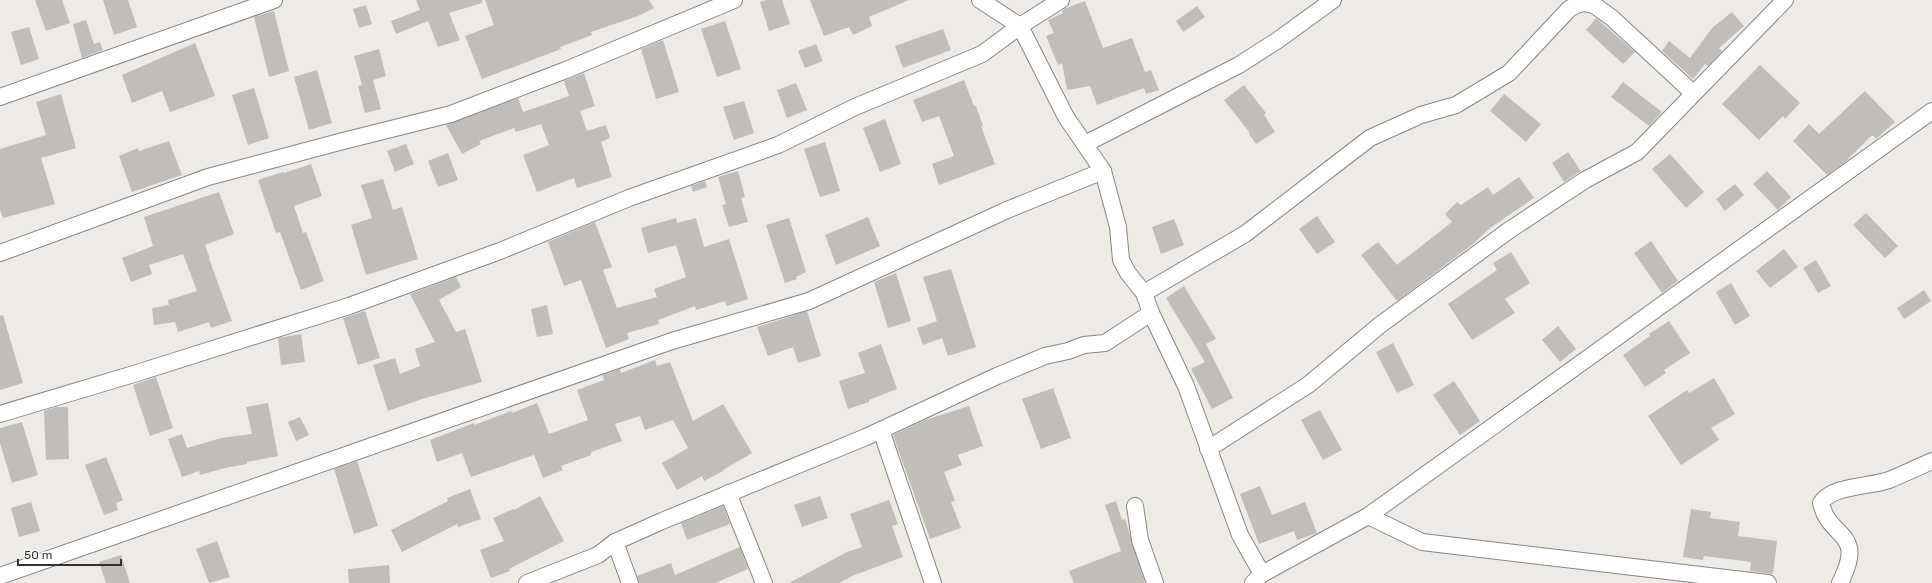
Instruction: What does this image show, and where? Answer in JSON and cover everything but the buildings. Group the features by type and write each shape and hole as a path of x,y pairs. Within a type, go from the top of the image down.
{"street":[{"path":"0,97 274,0"},
{"path":"0,253 208,178 343,141 451,114 566,70 734,0"},
{"path":"980,0 1020,26 1066,118 1103,171 1118,227 1121,260 1128,273 1144,293 1151,313 1186,386 1240,535 1258,579 1368,516 1932,111"},
{"path":"0,414 137,373 349,306 500,251 628,198 778,145 855,107 982,54 1020,26 1061,0"},
{"path":"1085,144 1239,64 1278,40 1333,0"},
{"path":"1208,449 1308,385 1380,325 1508,231 1585,180 1637,152 1785,0"},
{"path":"1144,293 1245,234 1370,138 1421,115 1456,105 1509,73 1569,10 1576,5 1584,3 1594,5 1612,18 1693,93"},
{"path":"0,576 672,340 809,301 1007,210 1103,171"},
{"path":"527,583 598,555 615,542 728,493 881,430 1045,356 1068,351 1084,345 1105,343 1151,313"},
{"path":"881,430 933,583"},
{"path":"1840,583 1848,567 1850,553 1846,540 1822,512 1820,502 1825,496 1837,491 1888,480 1932,461"},
{"path":"728,493 764,583"},
{"path":"1136,506 1140,540 1155,583"},
{"path":"1368,516 1422,542 1768,583"},
{"path":"615,542 630,583"}]}
